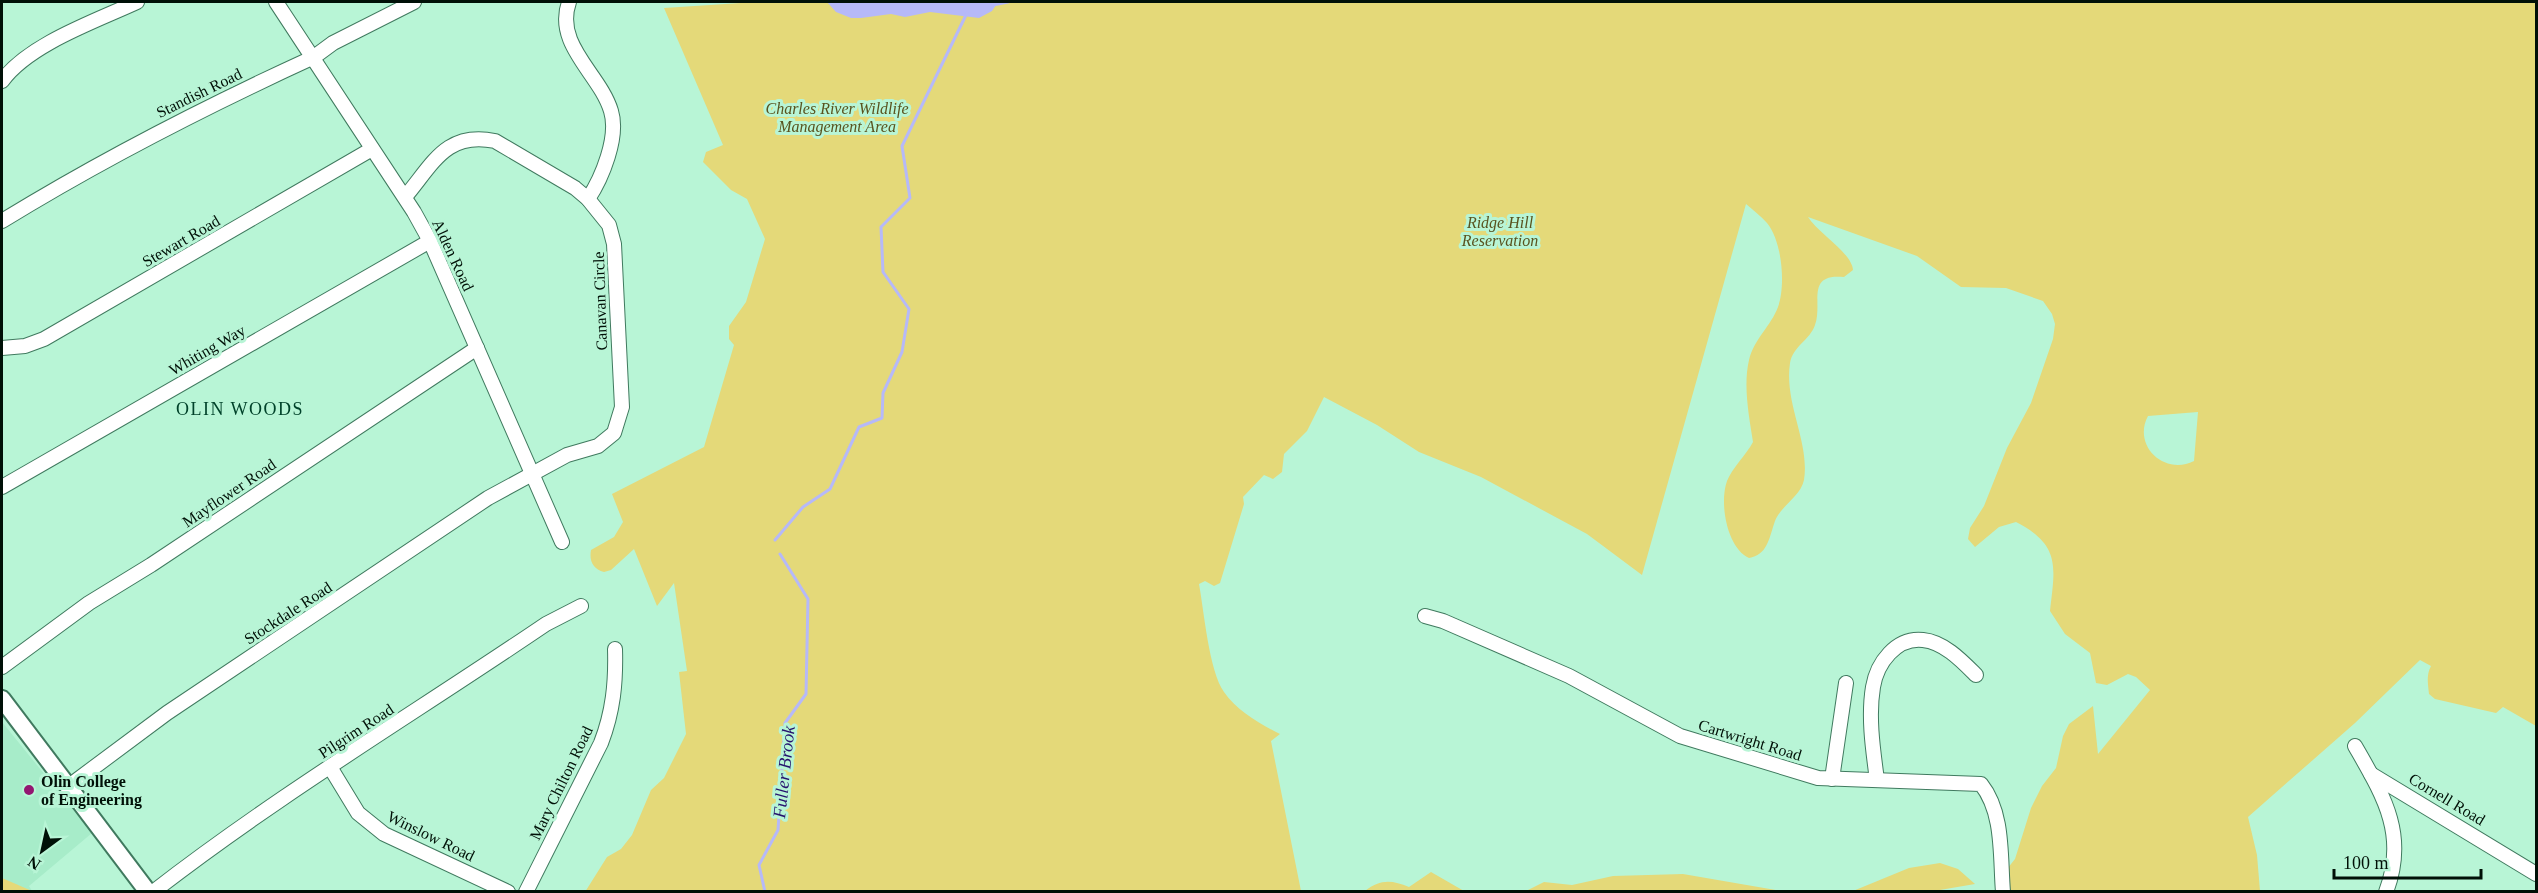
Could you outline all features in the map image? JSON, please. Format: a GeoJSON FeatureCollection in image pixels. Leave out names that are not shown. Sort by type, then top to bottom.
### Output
{"type":"FeatureCollection","features":[{"type":"Feature","properties":{"kind":"main road"},"geometry":{"type":"LineString","coordinates":[[2,699],[148,891]]}},
{"type":"Feature","properties":{"kind":"street"},"geometry":{"type":"LineString","coordinates":[[2,81],[18,64],[54,42],[137,2]]}},
{"type":"Feature","properties":{"kind":"street","name":"Alden Road"},"geometry":{"type":"LineString","coordinates":[[276,2],[315,57],[372,149],[405,197],[430,241],[562,542]]}},
{"type":"Feature","properties":{"kind":"street","name":"Standish Road"},"geometry":{"type":"LineString","coordinates":[[2,221],[76,176],[159,130],[315,57],[333,43],[414,2]]}},
{"type":"Feature","properties":{"kind":"street"},"geometry":{"type":"LineString","coordinates":[[569,2],[568,31],[578,56],[611,110],[613,121],[606,165],[601,180],[588,199]]}},
{"type":"Feature","properties":{"kind":"street","name":"Canavan Circle"},"geometry":{"type":"LineString","coordinates":[[405,197],[442,153],[457,141],[470,138],[495,141],[588,199],[609,225],[614,244],[622,407],[620,419],[614,433],[598,446],[567,455],[531,475]]}},
{"type":"Feature","properties":{"kind":"street","name":"Stewart Road"},"geometry":{"type":"LineString","coordinates":[[2,348],[25,346],[44,339],[372,149]]}},
{"type":"Feature","properties":{"kind":"street","name":"Whiting Way"},"geometry":{"type":"LineString","coordinates":[[2,487],[430,241]]}},
{"type":"Feature","properties":{"kind":"street","name":"Mayflower Road"},"geometry":{"type":"LineString","coordinates":[[2,667],[89,603],[151,565],[477,348]]}},
{"type":"Feature","properties":{"kind":"street","name":"Stockdale Road"},"geometry":{"type":"LineString","coordinates":[[69,786],[168,712],[488,498],[531,475]]}},
{"type":"Feature","properties":{"kind":"street","name":"Pilgrim Road"},"geometry":{"type":"LineString","coordinates":[[153,891],[206,851],[330,767],[546,624],[581,606]]}},
{"type":"Feature","properties":{"kind":"street","name":"Cartwright Road"},"geometry":{"type":"LineString","coordinates":[[1425,616],[1443,621],[1569,676],[1680,736],[1818,778],[1981,784],[1991,797],[1996,812],[2004,891]]}},
{"type":"Feature","properties":{"kind":"street"},"geometry":{"type":"LineString","coordinates":[[1877,780],[1872,739],[1873,687],[1889,652],[1904,644],[1922,640],[1956,655],[1976,675]]}},
{"type":"Feature","properties":{"kind":"street","name":"Mary Chilton Road"},"geometry":{"type":"LineString","coordinates":[[526,891],[601,743],[609,722],[616,675],[615,649]]}},
{"type":"Feature","properties":{"kind":"street"},"geometry":{"type":"LineString","coordinates":[[1832,779],[1846,683]]}},
{"type":"Feature","properties":{"kind":"street"},"geometry":{"type":"LineString","coordinates":[[2355,746],[2371,774],[2393,825],[2397,849],[2386,891]]}},
{"type":"Feature","properties":{"kind":"street","name":"Winslow Road"},"geometry":{"type":"LineString","coordinates":[[330,767],[358,813],[384,834],[508,891]]}},
{"type":"Feature","properties":{"kind":"street","name":"Cornell Road"},"geometry":{"type":"LineString","coordinates":[[2371,774],[2536,874]]}},
{"type":"Feature","properties":{"kind":"shaded area","name":"Olin College of Engineering"},"geometry":{"type":"Polygon","coordinates":[[[2,722],[92,833],[29,886],[32,891],[2,891],[2,722]]]}},
{"type":"Feature","properties":{"kind":"green space","name":"Ridge Hill Reservation"},"geometry":{"type":"Polygon","coordinates":[[[756,2],[2536,2],[2536,726],[2503,707],[2496,713],[2435,699],[2429,694],[2428,676],[2431,666],[2420,660],[2355,723],[2248,817],[2257,855],[2260,891],[2009,891],[2007,869],[2015,859],[2031,808],[2042,786],[2056,768],[2063,736],[2069,724],[2093,706],[2098,754],[2150,690],[2136,677],[2128,674],[2107,685],[2096,683],[2090,653],[2065,634],[2050,611],[2053,582],[2052,559],[2041,539],[2016,522],[1999,527],[1975,547],[1968,539],[1970,528],[1984,506],[2007,448],[2031,403],[2053,339],[2055,324],[2052,314],[2043,301],[2006,288],[1961,287],[1917,256],[1808,217],[1847,257],[1853,270],[1844,277],[1824,280],[1820,285],[1815,325],[1792,357],[1789,378],[1790,393],[1804,451],[1804,480],[1798,492],[1780,512],[1764,550],[1749,558],[1741,553],[1730,535],[1725,512],[1725,490],[1729,476],[1753,442],[1748,411],[1747,370],[1751,352],[1778,307],[1782,276],[1779,252],[1772,231],[1765,220],[1746,204],[1642,575],[1587,534],[1481,477],[1419,452],[1377,425],[1324,397],[1307,431],[1284,454],[1282,472],[1273,479],[1264,475],[1243,497],[1244,504],[1220,583],[1214,586],[1205,581],[1199,584],[1214,670],[1224,692],[1242,711],[1280,734],[1271,741],[1301,891],[585,892],[607,857],[621,849],[632,835],[651,790],[664,778],[686,734],[679,672],[687,671],[674,583],[657,606],[634,549],[611,570],[604,572],[593,564],[591,550],[614,537],[623,522],[612,494],[704,447],[734,345],[729,339],[729,326],[746,302],[765,239],[747,199],[731,190],[703,162],[706,152],[723,145],[664,8],[756,2]],[[2198,412],[2148,416],[2144,427],[2144,438],[2154,455],[2172,465],[2183,465],[2194,461],[2198,412]]]}},
{"type":"Feature","properties":{"kind":"green space"},"geometry":{"type":"Polygon","coordinates":[[[1940,863],[1958,869],[1975,884],[1934,891],[1853,891],[1909,868],[1940,863]]]}},
{"type":"Feature","properties":{"kind":"green space"},"geometry":{"type":"Polygon","coordinates":[[[1431,872],[1464,891],[1365,891],[1376,884],[1386,882],[1409,887],[1431,872]]]}},
{"type":"Feature","properties":{"kind":"green space"},"geometry":{"type":"Polygon","coordinates":[[[1683,874],[1782,891],[1526,891],[1544,882],[1572,885],[1613,876],[1683,874]]]}},
{"type":"Feature","properties":{"kind":"green space"},"geometry":{"type":"Polygon","coordinates":[[[2,878],[32,891],[2,891],[2,878]]]}},
{"type":"Feature","properties":{"kind":"water"},"geometry":{"type":"Polygon","coordinates":[[[827,2],[998,2],[992,11],[979,18],[930,12],[905,17],[891,14],[851,18],[836,12],[827,2]]]}},
{"type":"Feature","properties":{"kind":"waterway","name":"Fuller Brook"},"geometry":{"type":"LineString","coordinates":[[993,5],[1008,2]]}},
{"type":"Feature","properties":{"kind":"waterway","name":"Fuller Brook"},"geometry":{"type":"LineString","coordinates":[[775,540],[803,507],[830,489],[859,427],[882,418],[883,393],[902,352],[909,309],[883,272],[881,227],[910,198],[902,146],[967,13]]}},
{"type":"Feature","properties":{"kind":"waterway","name":"Fuller Brook"},"geometry":{"type":"LineString","coordinates":[[765,892],[759,865],[778,830],[785,723],[806,694],[808,599],[780,554]]}},
{"type":"Feature","properties":{"kind":"place","name":"Olin College of Engineering"},"geometry":{"type":"Point","coordinates":[29,790]}},
{"type":"Feature","properties":{"kind":"district","name":"OLIN WOODS"},"geometry":{"type":"Point","coordinates":[240,409]}},
{"type":"Feature","properties":{"kind":"park label","name":"Charles River Wildlife Management Area"},"geometry":{"type":"Point","coordinates":[837,117]}}]}
